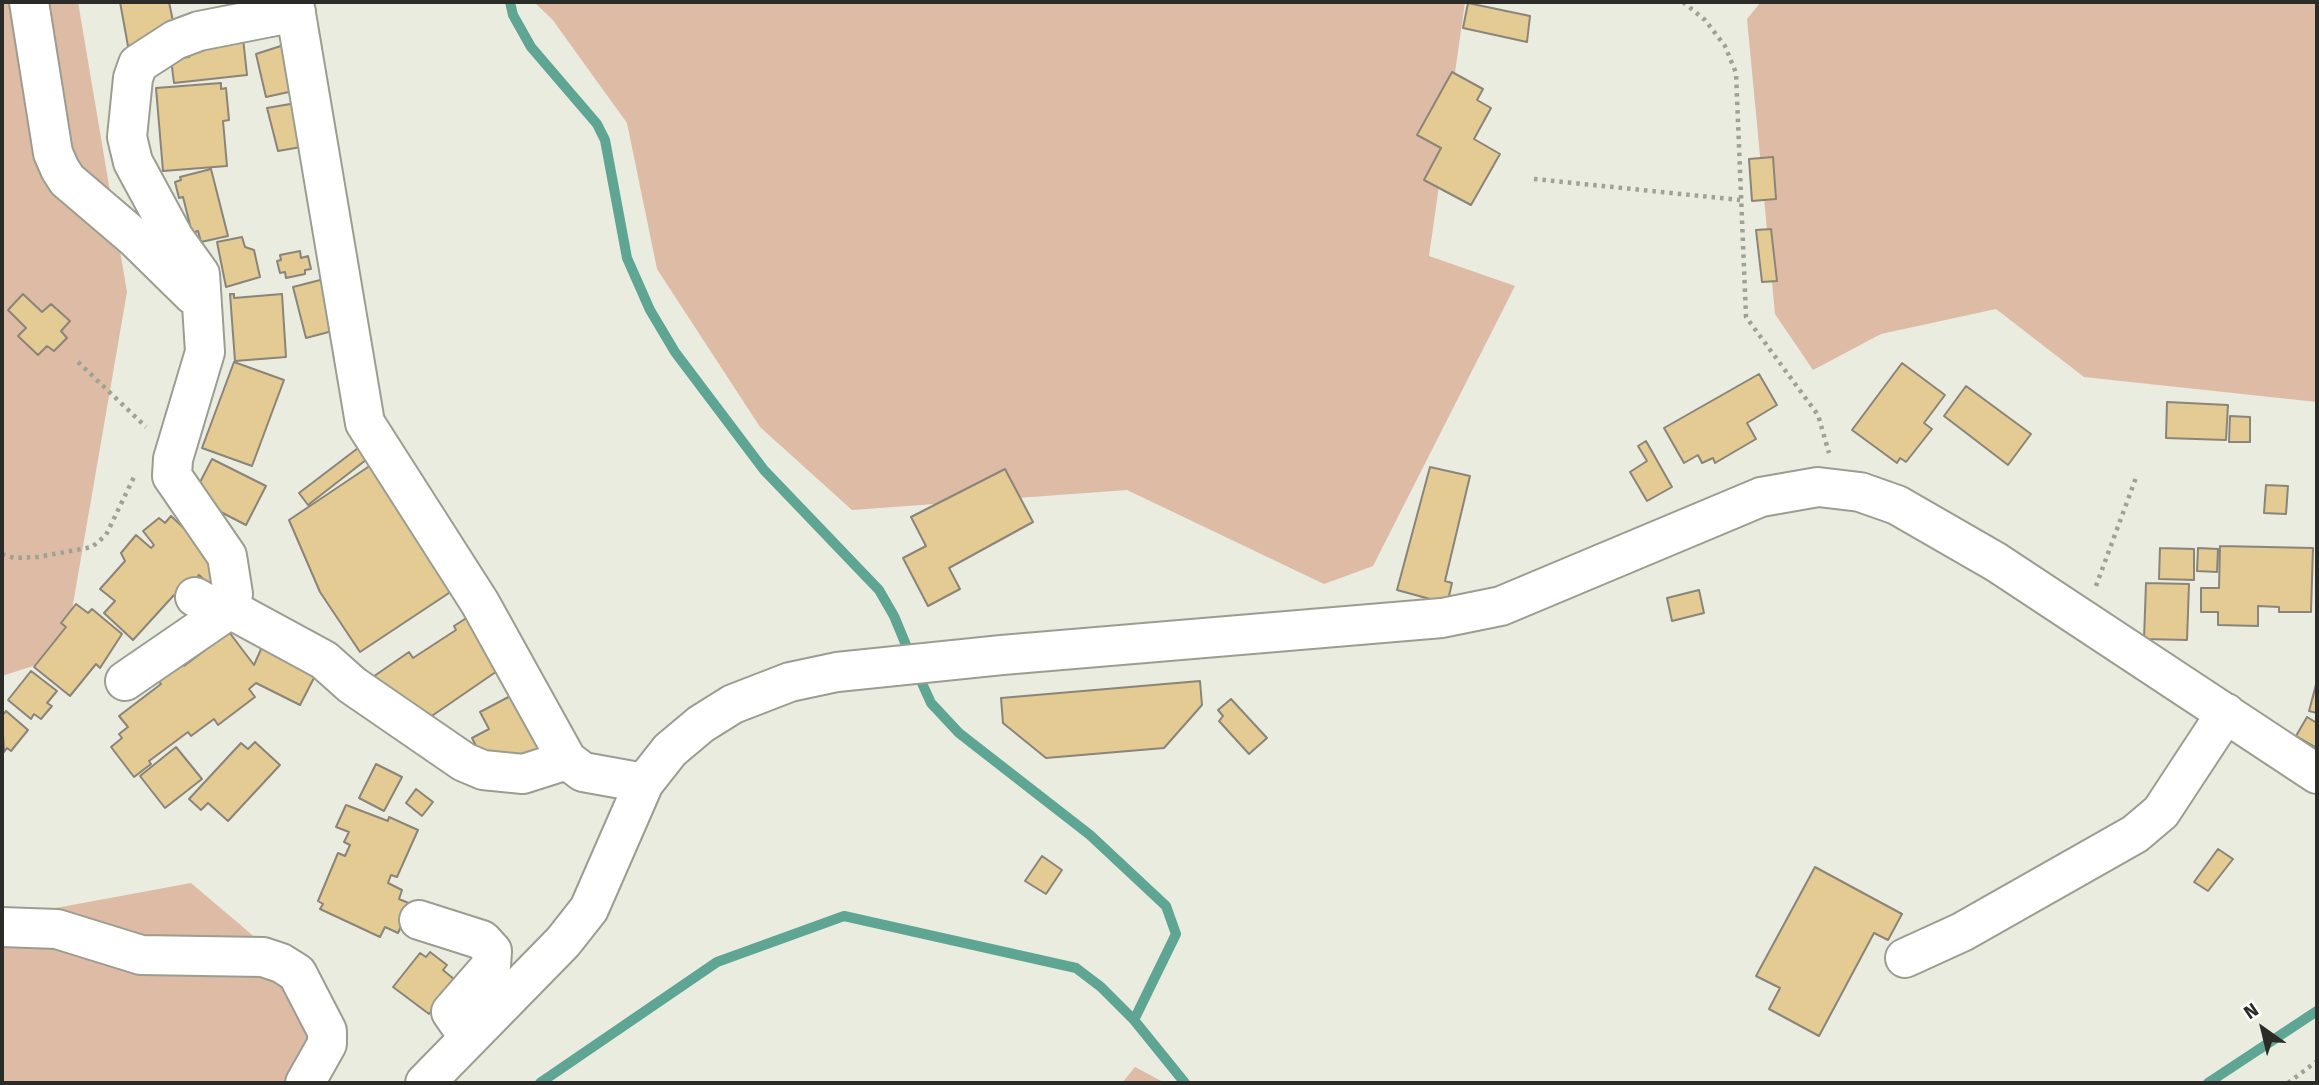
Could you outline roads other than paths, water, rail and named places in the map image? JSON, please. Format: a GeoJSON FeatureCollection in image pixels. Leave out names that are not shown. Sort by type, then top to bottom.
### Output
{"type":"FeatureCollection","features":[{"type":"Feature","properties":{"kind":"street"},"geometry":{"type":"LineString","coordinates":[[29,2],[53,153],[60,169],[67,180],[135,238],[202,304]]}},
{"type":"Feature","properties":{"kind":"street"},"geometry":{"type":"LineString","coordinates":[[125,681],[212,603],[233,594],[227,556],[172,476],[173,459],[205,352],[202,304],[196,265],[174,238],[133,162],[127,137],[133,78],[138,64],[175,40],[295,7],[366,423],[480,603],[567,760],[583,772],[644,783]]}},
{"type":"Feature","properties":{"kind":"street"},"geometry":{"type":"LineString","coordinates":[[425,1083],[563,942],[589,909],[644,783],[670,750],[701,724],[733,704],[790,682],[837,672],[1443,618],[1501,606],[1761,497],[1818,486],[1860,492],[1897,505],[1996,562],[2317,774]]}},
{"type":"Feature","properties":{"kind":"street"},"geometry":{"type":"LineString","coordinates":[[212,603],[324,660],[352,685],[464,762],[482,770],[523,774],[567,760]]}},
{"type":"Feature","properties":{"kind":"street"},"geometry":{"type":"LineString","coordinates":[[1905,958],[1962,932],[2135,834],[2161,811],[2226,713]]}},
{"type":"Feature","properties":{"kind":"street"},"geometry":{"type":"LineString","coordinates":[[419,920],[482,940],[492,951],[491,967],[451,1012],[469,1038]]}},
{"type":"Feature","properties":{"kind":"street"},"geometry":{"type":"LineString","coordinates":[[2,927],[57,929],[141,955],[263,957],[281,963],[297,973],[327,1031],[327,1044],[305,1083]]}},
{"type":"Feature","properties":{"kind":"waterway"},"geometry":{"type":"LineString","coordinates":[[510,2],[513,15],[531,47],[597,124],[605,140],[627,258],[650,310],[675,352],[764,470],[879,590],[894,616],[911,657]]}},
{"type":"Feature","properties":{"kind":"waterway"},"geometry":{"type":"LineString","coordinates":[[917,672],[931,703],[959,733],[1090,835],[1166,906],[1176,934],[1134,1020]]}},
{"type":"Feature","properties":{"kind":"waterway"},"geometry":{"type":"LineString","coordinates":[[540,1083],[717,962],[844,916],[1076,968],[1101,987],[1134,1020],[1185,1083]]}},
{"type":"Feature","properties":{"kind":"waterway"},"geometry":{"type":"LineString","coordinates":[[2208,1083],[2317,1011]]}}]}
